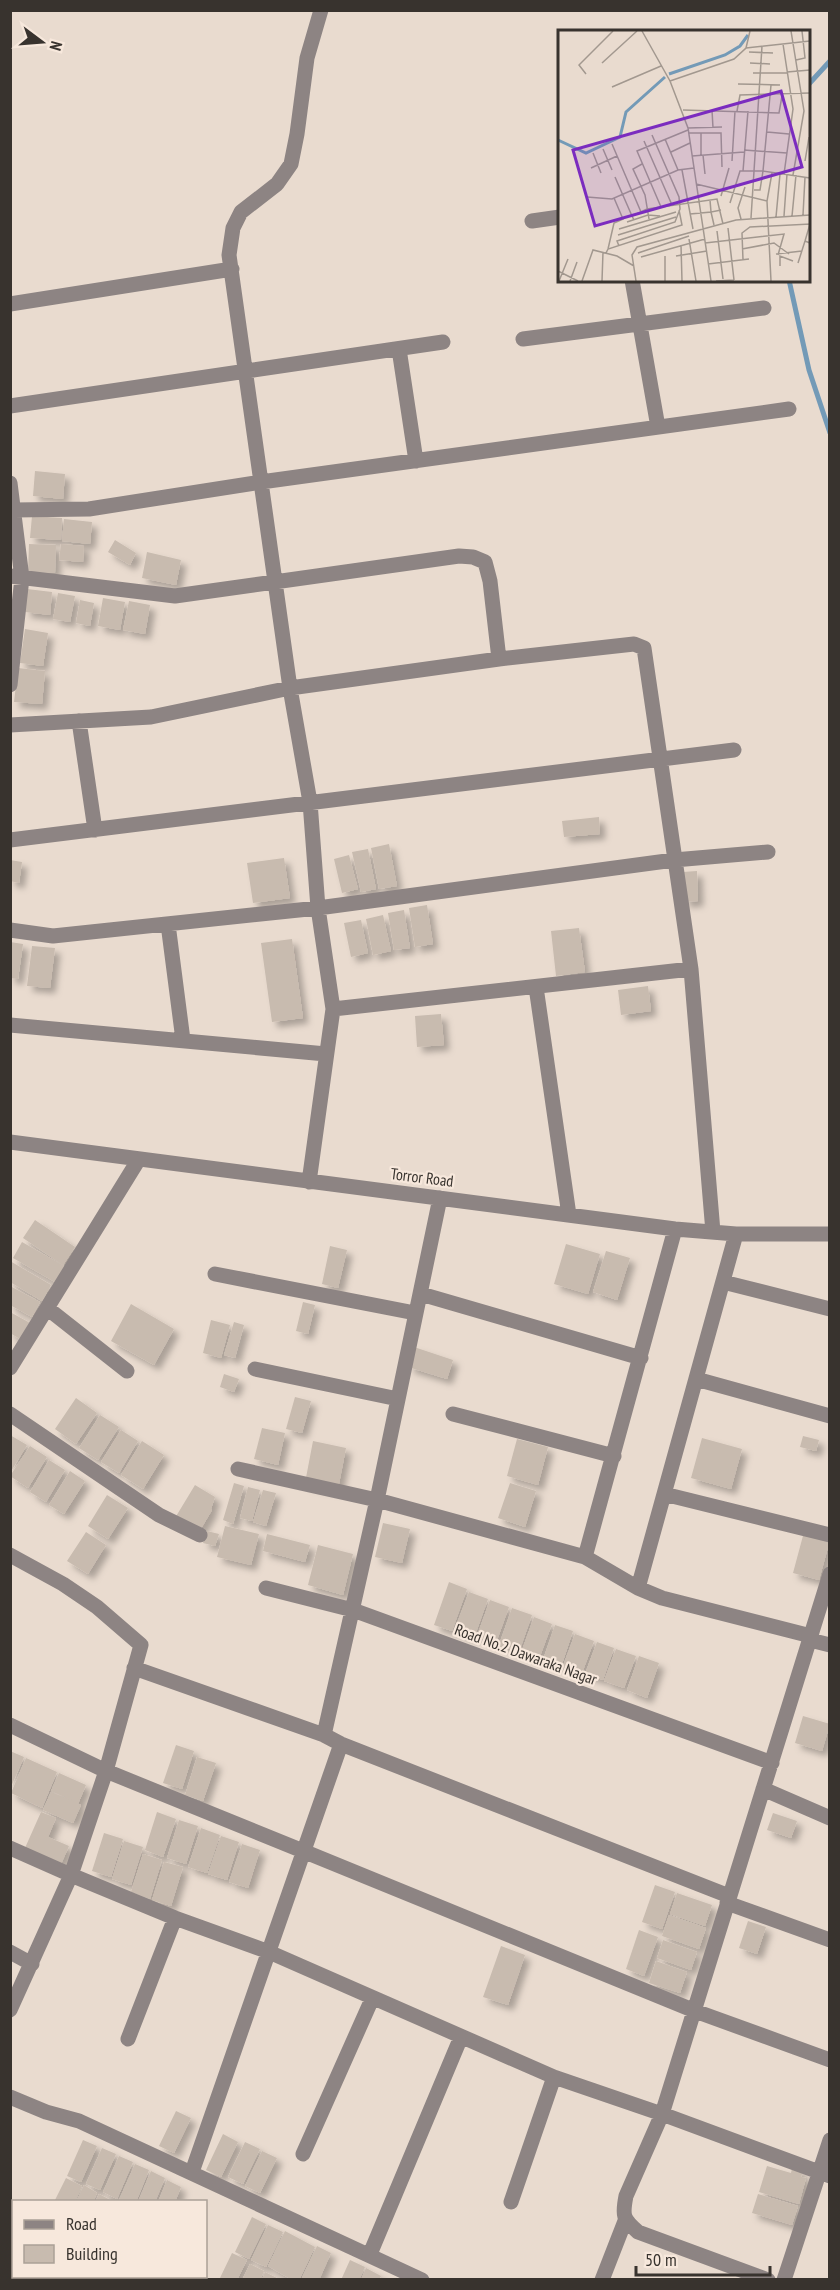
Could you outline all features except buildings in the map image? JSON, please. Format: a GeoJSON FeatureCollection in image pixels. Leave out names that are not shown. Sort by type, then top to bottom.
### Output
{"type":"FeatureCollection","features":[{"type":"Feature","properties":{"kind":"street"},"geometry":{"type":"LineString","coordinates":[[309,1182],[333,1009],[318,909],[310,802],[290,688],[229,255],[233,228],[242,212],[277,184],[291,164],[307,58],[321,10]]}},
{"type":"Feature","properties":{"kind":"street"},"geometry":{"type":"LineString","coordinates":[[532,220],[558,217]]}},
{"type":"Feature","properties":{"kind":"street"},"geometry":{"type":"LineString","coordinates":[[10,304],[232,269]]}},
{"type":"Feature","properties":{"kind":"street"},"geometry":{"type":"LineString","coordinates":[[632,282],[658,428]]}},
{"type":"Feature","properties":{"kind":"street"},"geometry":{"type":"LineString","coordinates":[[523,339],[764,308]]}},
{"type":"Feature","properties":{"kind":"street"},"geometry":{"type":"LineString","coordinates":[[10,406],[443,342]]}},
{"type":"Feature","properties":{"kind":"street"},"geometry":{"type":"LineString","coordinates":[[399,349],[416,461]]}},
{"type":"Feature","properties":{"kind":"street"},"geometry":{"type":"LineString","coordinates":[[14,510],[88,509],[261,482],[789,409]]}},
{"type":"Feature","properties":{"kind":"street"},"geometry":{"type":"LineString","coordinates":[[10,483],[14,510],[16,577],[10,685]]}},
{"type":"Feature","properties":{"kind":"street"},"geometry":{"type":"LineString","coordinates":[[16,577],[175,596],[459,556],[473,557],[485,562],[490,581],[499,659]]}},
{"type":"Feature","properties":{"kind":"street"},"geometry":{"type":"LineString","coordinates":[[10,725],[151,717],[290,688],[499,659],[640,645],[647,654],[659,759],[691,969],[713,1232]]}},
{"type":"Feature","properties":{"kind":"street"},"geometry":{"type":"LineString","coordinates":[[79,721],[95,830]]}},
{"type":"Feature","properties":{"kind":"street"},"geometry":{"type":"LineString","coordinates":[[10,840],[734,750]]}},
{"type":"Feature","properties":{"kind":"street"},"geometry":{"type":"LineString","coordinates":[[10,930],[53,936],[318,909],[674,860],[768,852]]}},
{"type":"Feature","properties":{"kind":"street"},"geometry":{"type":"LineString","coordinates":[[168,924],[183,1040]]}},
{"type":"Feature","properties":{"kind":"street"},"geometry":{"type":"LineString","coordinates":[[333,1009],[691,969]]}},
{"type":"Feature","properties":{"kind":"street"},"geometry":{"type":"LineString","coordinates":[[536,987],[569,1215]]}},
{"type":"Feature","properties":{"kind":"street"},"geometry":{"type":"LineString","coordinates":[[10,1024],[326,1054]]}},
{"type":"Feature","properties":{"kind":"street","name":"Torror Road"},"geometry":{"type":"LineString","coordinates":[[10,1142],[675,1229],[736,1234],[830,1234]]}},
{"type":"Feature","properties":{"kind":"street"},"geometry":{"type":"LineString","coordinates":[[10,1368],[139,1159]]}},
{"type":"Feature","properties":{"kind":"street"},"geometry":{"type":"LineString","coordinates":[[324,1735],[399,1399],[440,1197]]}},
{"type":"Feature","properties":{"kind":"street"},"geometry":{"type":"LineString","coordinates":[[585,1557],[675,1229]]}},
{"type":"Feature","properties":{"kind":"street"},"geometry":{"type":"LineString","coordinates":[[638,1588],[736,1234]]}},
{"type":"Feature","properties":{"kind":"street"},"geometry":{"type":"LineString","coordinates":[[215,1274],[416,1313]]}},
{"type":"Feature","properties":{"kind":"street"},"geometry":{"type":"LineString","coordinates":[[723,1282],[830,1309]]}},
{"type":"Feature","properties":{"kind":"street"},"geometry":{"type":"LineString","coordinates":[[421,1294],[641,1358]]}},
{"type":"Feature","properties":{"kind":"street"},"geometry":{"type":"LineString","coordinates":[[46,1308],[127,1371]]}},
{"type":"Feature","properties":{"kind":"street"},"geometry":{"type":"LineString","coordinates":[[255,1369],[399,1399]]}},
{"type":"Feature","properties":{"kind":"street"},"geometry":{"type":"LineString","coordinates":[[696,1379],[830,1416]]}},
{"type":"Feature","properties":{"kind":"street"},"geometry":{"type":"LineString","coordinates":[[10,1414],[159,1515],[200,1535]]}},
{"type":"Feature","properties":{"kind":"street"},"geometry":{"type":"LineString","coordinates":[[453,1414],[614,1456]]}},
{"type":"Feature","properties":{"kind":"street"},"geometry":{"type":"LineString","coordinates":[[238,1469],[377,1500],[585,1557],[638,1588],[662,1598],[830,1645]]}},
{"type":"Feature","properties":{"kind":"street"},"geometry":{"type":"LineString","coordinates":[[664,1494],[830,1535]]}},
{"type":"Feature","properties":{"kind":"street"},"geometry":{"type":"LineString","coordinates":[[10,1555],[80,1595],[141,1645],[106,1771],[71,1875],[10,2010]]}},
{"type":"Feature","properties":{"kind":"street"},"geometry":{"type":"LineString","coordinates":[[602,2280],[625,2221],[623,2209],[626,2196],[662,2114],[695,2012],[830,1575]]}},
{"type":"Feature","properties":{"kind":"street","name":"Road No.2 Dawaraka Nagar"},"geometry":{"type":"LineString","coordinates":[[266,1588],[353,1610],[771,1762]]}},
{"type":"Feature","properties":{"kind":"street"},"geometry":{"type":"LineString","coordinates":[[134,1668],[324,1735],[340,1744],[830,1940]]}},
{"type":"Feature","properties":{"kind":"street"},"geometry":{"type":"LineString","coordinates":[[10,1725],[106,1771],[695,2012],[830,2060]]}},
{"type":"Feature","properties":{"kind":"street"},"geometry":{"type":"LineString","coordinates":[[192,2172],[340,1744]]}},
{"type":"Feature","properties":{"kind":"street"},"geometry":{"type":"LineString","coordinates":[[763,1789],[830,1818]]}},
{"type":"Feature","properties":{"kind":"street"},"geometry":{"type":"LineString","coordinates":[[10,1848],[175,1918],[269,1952],[554,2077],[824,2174]]}},
{"type":"Feature","properties":{"kind":"street"},"geometry":{"type":"LineString","coordinates":[[128,2038],[175,1918]]}},
{"type":"Feature","properties":{"kind":"street"},"geometry":{"type":"LineString","coordinates":[[10,1952],[32,1964]]}},
{"type":"Feature","properties":{"kind":"street"},"geometry":{"type":"LineString","coordinates":[[303,2154],[372,1999]]}},
{"type":"Feature","properties":{"kind":"street"},"geometry":{"type":"LineString","coordinates":[[370,2254],[461,2037]]}},
{"type":"Feature","properties":{"kind":"street"},"geometry":{"type":"LineString","coordinates":[[511,2202],[554,2077]]}},
{"type":"Feature","properties":{"kind":"street"},"geometry":{"type":"LineString","coordinates":[[10,2097],[46,2112],[79,2121],[422,2280]]}},
{"type":"Feature","properties":{"kind":"street"},"geometry":{"type":"LineString","coordinates":[[784,2280],[824,2174],[830,2140]]}},
{"type":"Feature","properties":{"kind":"street"},"geometry":{"type":"LineString","coordinates":[[625,2221],[638,2232],[768,2280]]}},
{"type":"Feature","properties":{"kind":"waterway"},"geometry":{"type":"LineString","coordinates":[[810,83],[830,61]]}},
{"type":"Feature","properties":{"kind":"waterway"},"geometry":{"type":"LineString","coordinates":[[789,282],[809,370],[830,433]]}}]}
